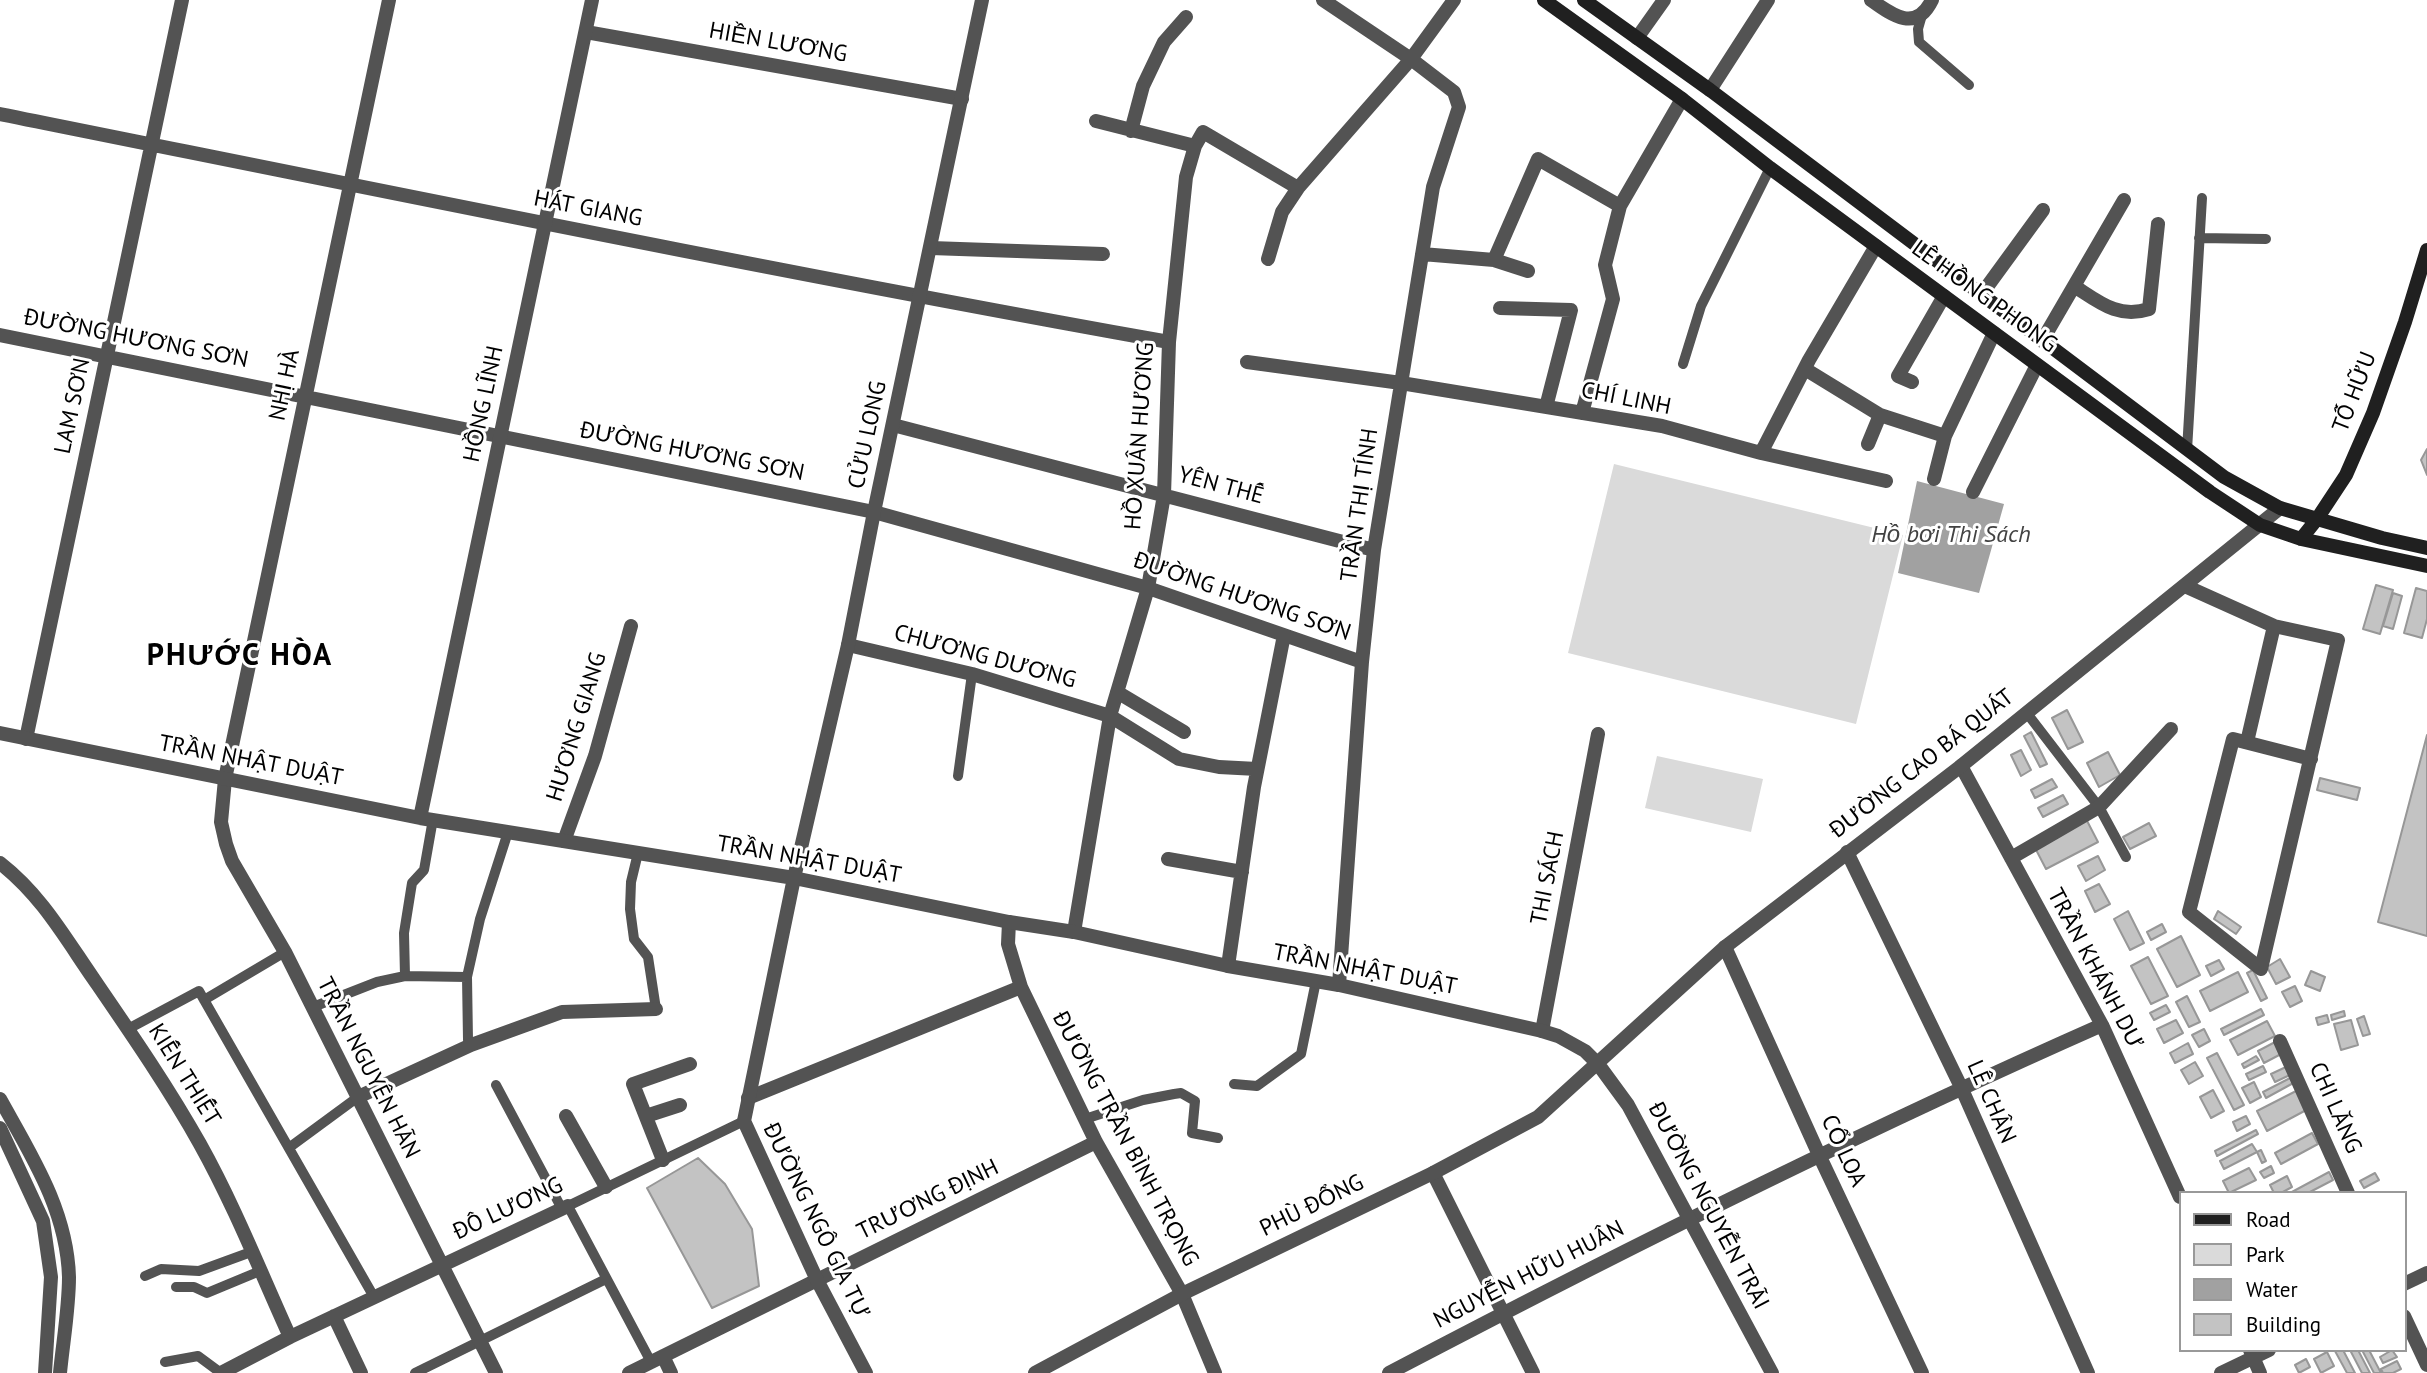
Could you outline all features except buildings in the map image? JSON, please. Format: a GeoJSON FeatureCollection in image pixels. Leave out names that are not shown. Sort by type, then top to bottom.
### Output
{"type":"FeatureCollection","features":[{"type":"Feature","properties":{"kind":"main road","name":"LÊ HỒNG PHONG"},"geometry":{"type":"LineString","coordinates":[[1544,0],[1682,99],[1770,168],[2210,492],[2260,525],[2301,539],[2427,566]]}},
{"type":"Feature","properties":{"kind":"main road","name":"LÊ HỒNG PHONG"},"geometry":{"type":"LineString","coordinates":[[1584,0],[1710,90],[2224,477],[2280,508],[2382,538],[2427,548]]}},
{"type":"Feature","properties":{"kind":"main road","name":"TỐ HỮU"},"geometry":{"type":"LineString","coordinates":[[2301,539],[2346,475],[2373,412],[2427,250]]}},
{"type":"Feature","properties":{"kind":"street","name":"LAM SƠN"},"geometry":{"type":"LineString","coordinates":[[26,739],[182,0]]}},
{"type":"Feature","properties":{"kind":"street","name":"NHỊ HÀ"},"geometry":{"type":"LineString","coordinates":[[225,779],[389,0]]}},
{"type":"Feature","properties":{"kind":"street","name":"HỒNG LĨNH"},"geometry":{"type":"LineString","coordinates":[[427,819],[500,436],[592,0]]}},
{"type":"Feature","properties":{"kind":"street","name":"CỬU LONG"},"geometry":{"type":"LineString","coordinates":[[794,878],[848,645],[982,0]]}},
{"type":"Feature","properties":{"kind":"street","name":"TRẦN THỊ TÍNH"},"geometry":{"type":"LineString","coordinates":[[1323,0],[1454,92],[1459,107],[1437,170],[1374,550],[1362,662],[1339,985]]}},
{"type":"Feature","properties":{"kind":"street"},"geometry":{"type":"LineString","coordinates":[[1268,259],[1282,212],[1298,188],[1411,60],[1454,0]]}},
{"type":"Feature","properties":{"kind":"street"},"geometry":{"type":"LineString","coordinates":[[1637,38],[1664,0]]}},
{"type":"Feature","properties":{"kind":"street"},"geometry":{"type":"LineString","coordinates":[[1710,90],[1768,0]]}},
{"type":"Feature","properties":{"kind":"street"},"geometry":{"type":"LineString","coordinates":[[1871,0],[1906,19],[1922,15],[1932,0]]}},
{"type":"Feature","properties":{"kind":"street"},"geometry":{"type":"LineString","coordinates":[[1132,131],[1148,75],[1164,42],[1186,17]]}},
{"type":"Feature","properties":{"kind":"street","name":"HIỀN LƯƠNG"},"geometry":{"type":"LineString","coordinates":[[586,32],[962,99]]}},
{"type":"Feature","properties":{"kind":"street"},"geometry":{"type":"LineString","coordinates":[[1582,413],[1613,299],[1605,265],[1620,206],[1682,99]]}},
{"type":"Feature","properties":{"kind":"street","name":"HÁT GIANG"},"geometry":{"type":"LineString","coordinates":[[0,114],[920,298],[1169,342]]}},
{"type":"Feature","properties":{"kind":"street"},"geometry":{"type":"LineString","coordinates":[[1096,121],[1195,146],[1203,132],[1298,188]]}},
{"type":"Feature","properties":{"kind":"street","name":"HỒ XUÂN HƯƠNG"},"geometry":{"type":"LineString","coordinates":[[1074,932],[1110,716],[1148,587],[1164,495],[1169,342],[1186,177],[1195,146]]}},
{"type":"Feature","properties":{"kind":"street"},"geometry":{"type":"LineString","coordinates":[[1494,260],[1538,159],[1620,206]]}},
{"type":"Feature","properties":{"kind":"street"},"geometry":{"type":"LineString","coordinates":[[2042,341],[2124,200]]}},
{"type":"Feature","properties":{"kind":"street"},"geometry":{"type":"LineString","coordinates":[[1981,295],[2043,210]]}},
{"type":"Feature","properties":{"kind":"street"},"geometry":{"type":"LineString","coordinates":[[2074,286],[2113,310],[2137,313],[2149,309],[2158,224]]}},
{"type":"Feature","properties":{"kind":"street"},"geometry":{"type":"LineString","coordinates":[[1761,453],[1805,369],[1876,246]]}},
{"type":"Feature","properties":{"kind":"street"},"geometry":{"type":"LineString","coordinates":[[931,248],[1103,254]]}},
{"type":"Feature","properties":{"kind":"street"},"geometry":{"type":"LineString","coordinates":[[1422,254],[1494,260],[1528,271]]}},
{"type":"Feature","properties":{"kind":"street"},"geometry":{"type":"LineString","coordinates":[[1912,382],[1898,376],[1944,296]]}},
{"type":"Feature","properties":{"kind":"street"},"geometry":{"type":"LineString","coordinates":[[1500,308],[1571,310],[1546,407]]}},
{"type":"Feature","properties":{"kind":"street"},"geometry":{"type":"LineString","coordinates":[[1934,479],[1945,436],[1994,333]]}},
{"type":"Feature","properties":{"kind":"street","name":"ĐƯỜNG HƯƠNG SƠN"},"geometry":{"type":"LineString","coordinates":[[0,335],[874,512],[1148,587],[1362,662]]}},
{"type":"Feature","properties":{"kind":"street","name":"CHÍ LINH"},"geometry":{"type":"LineString","coordinates":[[1247,362],[1401,383],[1662,426],[1761,453],[1886,481]]}},
{"type":"Feature","properties":{"kind":"street"},"geometry":{"type":"LineString","coordinates":[[1973,492],[2037,365]]}},
{"type":"Feature","properties":{"kind":"street"},"geometry":{"type":"LineString","coordinates":[[1805,369],[1880,415],[1945,436]]}},
{"type":"Feature","properties":{"kind":"street"},"geometry":{"type":"LineString","coordinates":[[1868,444],[1880,415]]}},
{"type":"Feature","properties":{"kind":"street","name":"YÊN THẾ"},"geometry":{"type":"LineString","coordinates":[[893,425],[1374,550]]}},
{"type":"Feature","properties":{"kind":"street","name":"ĐƯỜNG CAO BÁ QUÁT"},"geometry":{"type":"LineString","coordinates":[[1598,1064],[1725,947],[1961,766],[2280,508]]}},
{"type":"Feature","properties":{"kind":"street"},"geometry":{"type":"LineString","coordinates":[[2185,586],[2274,626],[2338,640],[2311,759],[2260,969],[2189,912],[2233,739],[2311,759]]}},
{"type":"Feature","properties":{"kind":"street","name":"HƯƠNG GIANG"},"geometry":{"type":"LineString","coordinates":[[564,841],[595,756],[631,626]]}},
{"type":"Feature","properties":{"kind":"street"},"geometry":{"type":"LineString","coordinates":[[2248,742],[2274,626]]}},
{"type":"Feature","properties":{"kind":"street"},"geometry":{"type":"LineString","coordinates":[[1228,966],[1257,769],[1284,635]]}},
{"type":"Feature","properties":{"kind":"street","name":"CHƯƠNG DƯƠNG"},"geometry":{"type":"LineString","coordinates":[[848,645],[972,674],[1110,716],[1179,759],[1219,767],[1257,769]]}},
{"type":"Feature","properties":{"kind":"street"},"geometry":{"type":"LineString","coordinates":[[1116,692],[1184,732]]}},
{"type":"Feature","properties":{"kind":"street"},"geometry":{"type":"LineString","coordinates":[[2011,858],[2099,807],[2171,729]]}},
{"type":"Feature","properties":{"kind":"street","name":"TRẦN NHẬT DUẬT"},"geometry":{"type":"LineString","coordinates":[[0,733],[427,819],[794,878],[1009,922],[1074,932],[1228,966],[1339,985],[1542,1031],[1572,1043],[1598,1064]]}},
{"type":"Feature","properties":{"kind":"street","name":"THI SÁCH"},"geometry":{"type":"LineString","coordinates":[[1542,1031],[1598,733]]}},
{"type":"Feature","properties":{"kind":"street","name":"TRẦN KHÁNH DƯ"},"geometry":{"type":"LineString","coordinates":[[1961,766],[2102,1025],[2178,1193]]}},
{"type":"Feature","properties":{"kind":"street","name":"TRẦN NGUYÊN HÃN"},"geometry":{"type":"LineString","coordinates":[[225,779],[221,822],[232,861],[285,952],[496,1373]]}},
{"type":"Feature","properties":{"kind":"street","name":"LÊ CHÂN"},"geometry":{"type":"LineString","coordinates":[[1847,852],[1961,1087],[2088,1373]]}},
{"type":"Feature","properties":{"kind":"street"},"geometry":{"type":"LineString","coordinates":[[1168,859],[1242,872]]}},
{"type":"Feature","properties":{"kind":"street","name":"KIẾN THIẾT"},"geometry":{"type":"LineString","coordinates":[[0,863],[21,880],[41,902],[128,1029],[201,1146],[290,1337]]}},
{"type":"Feature","properties":{"kind":"street","name":"ĐƯỜNG NGÔ GIA TỰ"},"geometry":{"type":"LineString","coordinates":[[794,878],[744,1121],[817,1280],[866,1373]]}},
{"type":"Feature","properties":{"kind":"street","name":"ĐƯỜNG TRẦN BÌNH TRỌNG"},"geometry":{"type":"LineString","coordinates":[[1009,922],[1008,944],[1021,987],[1096,1142],[1182,1294],[1215,1373]]}},
{"type":"Feature","properties":{"kind":"street","name":"CỔ LOA"},"geometry":{"type":"LineString","coordinates":[[1725,947],[1922,1373]]}},
{"type":"Feature","properties":{"kind":"street"},"geometry":{"type":"LineString","coordinates":[[748,1098],[1021,987]]}},
{"type":"Feature","properties":{"kind":"street"},"geometry":{"type":"LineString","coordinates":[[358,1097],[471,1045],[562,1012],[656,1009]]}},
{"type":"Feature","properties":{"kind":"street","name":"NGUYỄN HỮU HUÂN"},"geometry":{"type":"LineString","coordinates":[[1389,1373],[1690,1218],[1961,1087],[2102,1025]]}},
{"type":"Feature","properties":{"kind":"street","name":"CHI LĂNG"},"geometry":{"type":"LineString","coordinates":[[2280,1041],[2347,1191]]}},
{"type":"Feature","properties":{"kind":"street"},"geometry":{"type":"LineString","coordinates":[[663,1160],[633,1084],[690,1064]]}},
{"type":"Feature","properties":{"kind":"street","name":"PHÙ ĐỔNG"},"geometry":{"type":"LineString","coordinates":[[1035,1373],[1182,1294],[1433,1173],[1538,1117],[1598,1064]]}},
{"type":"Feature","properties":{"kind":"street","name":"ĐƯỜNG NGUYỄN TRÃI"},"geometry":{"type":"LineString","coordinates":[[1598,1064],[1628,1105],[1772,1373]]}},
{"type":"Feature","properties":{"kind":"street"},"geometry":{"type":"LineString","coordinates":[[0,1099],[46,1182],[60,1222],[69,1276],[60,1373]]}},
{"type":"Feature","properties":{"kind":"street"},"geometry":{"type":"LineString","coordinates":[[646,1116],[680,1105]]}},
{"type":"Feature","properties":{"kind":"street"},"geometry":{"type":"LineString","coordinates":[[566,1116],[606,1187]]}},
{"type":"Feature","properties":{"kind":"street"},"geometry":{"type":"LineString","coordinates":[[2,1134],[43,1221],[51,1277],[45,1373]]}},
{"type":"Feature","properties":{"kind":"street","name":"TRƯƠNG ĐỊNH"},"geometry":{"type":"LineString","coordinates":[[629,1373],[1096,1142]]}},
{"type":"Feature","properties":{"kind":"street"},"geometry":{"type":"LineString","coordinates":[[1433,1173],[1533,1373]]}},
{"type":"Feature","properties":{"kind":"street","name":"ĐÔ LƯƠNG"},"geometry":{"type":"LineString","coordinates":[[221,1373],[290,1337],[565,1207]]}},
{"type":"Feature","properties":{"kind":"street"},"geometry":{"type":"LineString","coordinates":[[2406,1283],[2427,1273]]}},
{"type":"Feature","properties":{"kind":"street"},"geometry":{"type":"LineString","coordinates":[[334,1316],[361,1373]]}},
{"type":"Feature","properties":{"kind":"street"},"geometry":{"type":"LineString","coordinates":[[2406,1320],[2427,1365]]}},
{"type":"Feature","properties":{"kind":"street"},"geometry":{"type":"LineString","coordinates":[[2221,1373],[2251,1354],[2260,1373]]}},
{"type":"Feature","properties":{"kind":"street"},"geometry":{"type":"LineString","coordinates":[[657,1359],[671,1373]]}},
{"type":"Feature","properties":{"kind":"lane"},"geometry":{"type":"LineString","coordinates":[[1922,15],[1917,29],[1919,42],[1969,85]]}},
{"type":"Feature","properties":{"kind":"lane"},"geometry":{"type":"LineString","coordinates":[[1682,364],[1701,306],[1770,168]]}},
{"type":"Feature","properties":{"kind":"lane"},"geometry":{"type":"LineString","coordinates":[[2187,450],[2202,198]]}},
{"type":"Feature","properties":{"kind":"lane"},"geometry":{"type":"LineString","coordinates":[[2199,238],[2266,239]]}},
{"type":"Feature","properties":{"kind":"lane"},"geometry":{"type":"LineString","coordinates":[[958,776],[972,674]]}},
{"type":"Feature","properties":{"kind":"lane"},"geometry":{"type":"LineString","coordinates":[[2026,712],[2099,807],[2126,857]]}},
{"type":"Feature","properties":{"kind":"lane"},"geometry":{"type":"LineString","coordinates":[[405,976],[404,933],[412,883],[424,870],[427,819]]}},
{"type":"Feature","properties":{"kind":"lane"},"geometry":{"type":"LineString","coordinates":[[471,1045],[468,1040],[467,977],[480,919],[508,832]]}},
{"type":"Feature","properties":{"kind":"lane"},"geometry":{"type":"LineString","coordinates":[[638,853],[631,882],[629,909],[634,939],[648,957],[656,1009]]}},
{"type":"Feature","properties":{"kind":"lane"},"geometry":{"type":"LineString","coordinates":[[204,1000],[285,952]]}},
{"type":"Feature","properties":{"kind":"lane"},"geometry":{"type":"LineString","coordinates":[[313,1007],[377,982],[405,976],[467,977]]}},
{"type":"Feature","properties":{"kind":"lane"},"geometry":{"type":"LineString","coordinates":[[1234,1084],[1257,1086],[1301,1055],[1315,981]]}},
{"type":"Feature","properties":{"kind":"lane"},"geometry":{"type":"LineString","coordinates":[[128,1029],[199,991],[374,1297]]}},
{"type":"Feature","properties":{"kind":"lane"},"geometry":{"type":"LineString","coordinates":[[496,1085],[606,1279],[657,1359]]}},
{"type":"Feature","properties":{"kind":"lane"},"geometry":{"type":"LineString","coordinates":[[1085,1119],[1143,1100],[1181,1093],[1195,1101],[1192,1133],[1218,1138]]}},
{"type":"Feature","properties":{"kind":"lane"},"geometry":{"type":"LineString","coordinates":[[290,1147],[358,1097]]}},
{"type":"Feature","properties":{"kind":"lane","name":"ĐÔ LƯƠNG"},"geometry":{"type":"LineString","coordinates":[[565,1207],[744,1121]]}},
{"type":"Feature","properties":{"kind":"lane"},"geometry":{"type":"LineString","coordinates":[[145,1276],[162,1269],[199,1271],[251,1252]]}},
{"type":"Feature","properties":{"kind":"lane"},"geometry":{"type":"LineString","coordinates":[[176,1287],[194,1287],[207,1293],[260,1271]]}},
{"type":"Feature","properties":{"kind":"lane"},"geometry":{"type":"LineString","coordinates":[[415,1373],[606,1279]]}},
{"type":"Feature","properties":{"kind":"lane"},"geometry":{"type":"LineString","coordinates":[[165,1362],[198,1356],[221,1373]]}},
{"type":"Feature","properties":{"kind":"green space"},"geometry":{"type":"Polygon","coordinates":[[[1614,464],[1903,535],[1856,724],[1568,653],[1614,464]]]}},
{"type":"Feature","properties":{"kind":"green space"},"geometry":{"type":"Polygon","coordinates":[[[1657,756],[1763,779],[1751,832],[1645,808],[1657,756]]]}},
{"type":"Feature","properties":{"kind":"water","name":"Hồ bơi Thi Sách"},"geometry":{"type":"Polygon","coordinates":[[[1917,481],[2004,504],[1979,593],[1898,573],[1917,481]]]}},
{"type":"Feature","properties":{"kind":"district","name":"PHƯỚC HÒA"},"geometry":{"type":"Point","coordinates":[240,656]}}]}
